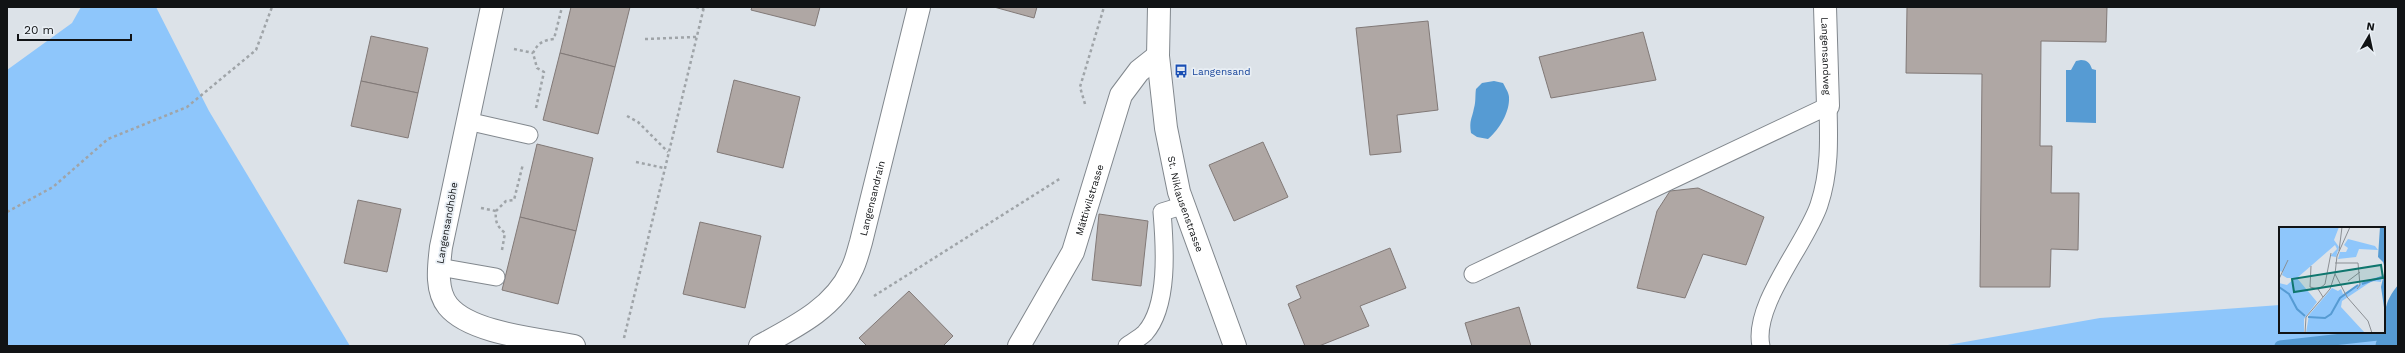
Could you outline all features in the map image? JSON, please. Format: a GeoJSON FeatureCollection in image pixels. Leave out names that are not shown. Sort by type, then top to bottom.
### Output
{"type":"FeatureCollection","features":[{"type":"Feature","properties":{"kind":"street","name":"Langensandhöhe"},"geometry":{"type":"LineString","coordinates":[[492,7],[466,121],[439,267],[441,289],[447,305],[475,324],[574,346]]}},
{"type":"Feature","properties":{"kind":"street","name":"Langensandrain"},"geometry":{"type":"LineString","coordinates":[[760,346],[797,326],[832,300],[851,272],[861,242],[919,7]]}},
{"type":"Feature","properties":{"kind":"street","name":"St. Niklausenstrasse"},"geometry":{"type":"LineString","coordinates":[[1159,7],[1158,56],[1166,128],[1179,192],[1235,346]]}},
{"type":"Feature","properties":{"kind":"street","name":"Langensandweg"},"geometry":{"type":"LineString","coordinates":[[1824,7],[1828,106]]}},
{"type":"Feature","properties":{"kind":"street","name":"Mättiwilstrasse"},"geometry":{"type":"LineString","coordinates":[[1019,346],[1073,252],[1121,94],[1139,71],[1158,56]]}},
{"type":"Feature","properties":{"kind":"lane"},"geometry":{"type":"LineString","coordinates":[[1473,274],[1828,106],[1829,163],[1819,206],[1762,314],[1761,346]]}},
{"type":"Feature","properties":{"kind":"lane"},"geometry":{"type":"LineString","coordinates":[[466,121],[529,135]]}},
{"type":"Feature","properties":{"kind":"lane"},"geometry":{"type":"LineString","coordinates":[[1127,346],[1144,334],[1157,311],[1165,261],[1162,212],[1185,205]]}},
{"type":"Feature","properties":{"kind":"lane"},"geometry":{"type":"LineString","coordinates":[[439,267],[496,277]]}},
{"type":"Feature","properties":{"kind":"path"},"geometry":{"type":"LineString","coordinates":[[7,212],[53,187],[108,139],[187,107],[256,50],[272,7]]}},
{"type":"Feature","properties":{"kind":"path"},"geometry":{"type":"LineString","coordinates":[[624,338],[704,8],[696,7]]}},
{"type":"Feature","properties":{"kind":"path"},"geometry":{"type":"LineString","coordinates":[[1083,112],[1085,104],[1080,87],[1104,7]]}},
{"type":"Feature","properties":{"kind":"path"},"geometry":{"type":"LineString","coordinates":[[645,39],[696,37]]}},
{"type":"Feature","properties":{"kind":"path"},"geometry":{"type":"LineString","coordinates":[[627,116],[638,122],[668,152]]}},
{"type":"Feature","properties":{"kind":"path"},"geometry":{"type":"LineString","coordinates":[[636,162],[664,168]]}},
{"type":"Feature","properties":{"kind":"path"},"geometry":{"type":"LineString","coordinates":[[867,300],[1048,189],[1063,177]]}},
{"type":"Feature","properties":{"kind":"shaded area"},"geometry":{"type":"Polygon","coordinates":[[[81,7],[156,7],[209,111],[350,346],[7,346],[7,70],[72,23],[81,7]]]}},
{"type":"Feature","properties":{"kind":"shaded area"},"geometry":{"type":"Polygon","coordinates":[[[2076,61],[2087,61],[2092,69],[2096,70],[2096,123],[2066,122],[2066,70],[2071,70],[2076,61]]]}},
{"type":"Feature","properties":{"kind":"shaded area"},"geometry":{"type":"Polygon","coordinates":[[[1494,81],[1503,83],[1507,90],[1509,97],[1508,109],[1500,126],[1488,139],[1477,137],[1471,133],[1470,125],[1475,103],[1476,89],[1482,83],[1494,81]]]}},
{"type":"Feature","properties":{"kind":"shaded area"},"geometry":{"type":"Polygon","coordinates":[[[2398,285],[2398,346],[2375,346],[2379,333],[2385,333],[2386,307],[2390,296],[2398,285]]]}},
{"type":"Feature","properties":{"kind":"shaded area"},"geometry":{"type":"Polygon","coordinates":[[[2279,305],[2279,333],[2379,333],[2375,346],[1942,346],[2100,318],[2279,305]]]}},
{"type":"Feature","properties":{"kind":"building"},"geometry":{"type":"Polygon","coordinates":[[[571,7],[630,7],[615,67],[560,53],[571,7]]]}},
{"type":"Feature","properties":{"kind":"building"},"geometry":{"type":"Polygon","coordinates":[[[752,7],[820,7],[815,26],[751,10],[752,7]]]}},
{"type":"Feature","properties":{"kind":"building"},"geometry":{"type":"Polygon","coordinates":[[[994,7],[1037,7],[1034,18],[994,7]]]}},
{"type":"Feature","properties":{"kind":"building"},"geometry":{"type":"Polygon","coordinates":[[[1907,7],[2107,7],[2106,42],[2041,41],[2040,146],[2052,146],[2051,193],[2079,193],[2078,250],[2051,249],[2050,287],[1980,287],[1982,74],[1906,73],[1907,7]]]}},
{"type":"Feature","properties":{"kind":"building"},"geometry":{"type":"Polygon","coordinates":[[[1428,21],[1438,110],[1397,115],[1401,152],[1370,155],[1356,28],[1428,21]]]}},
{"type":"Feature","properties":{"kind":"building"},"geometry":{"type":"Polygon","coordinates":[[[1643,32],[1656,80],[1551,98],[1539,57],[1643,32]]]}},
{"type":"Feature","properties":{"kind":"building"},"geometry":{"type":"Polygon","coordinates":[[[371,36],[428,48],[418,93],[361,81],[371,36]]]}},
{"type":"Feature","properties":{"kind":"building"},"geometry":{"type":"Polygon","coordinates":[[[560,53],[615,67],[598,134],[543,120],[560,53]]]}},
{"type":"Feature","properties":{"kind":"building"},"geometry":{"type":"Polygon","coordinates":[[[734,80],[800,97],[783,168],[717,152],[734,80]]]}},
{"type":"Feature","properties":{"kind":"building"},"geometry":{"type":"Polygon","coordinates":[[[361,81],[418,93],[408,138],[351,126],[361,81]]]}},
{"type":"Feature","properties":{"kind":"building"},"geometry":{"type":"Polygon","coordinates":[[[1263,142],[1288,197],[1234,221],[1209,165],[1263,142]]]}},
{"type":"Feature","properties":{"kind":"building"},"geometry":{"type":"Polygon","coordinates":[[[537,144],[593,158],[576,231],[520,217],[537,144]]]}},
{"type":"Feature","properties":{"kind":"building"},"geometry":{"type":"Polygon","coordinates":[[[1698,188],[1764,217],[1746,265],[1703,254],[1685,298],[1637,288],[1657,211],[1670,191],[1698,188]]]}},
{"type":"Feature","properties":{"kind":"building"},"geometry":{"type":"Polygon","coordinates":[[[358,200],[401,209],[387,272],[344,263],[358,200]]]}},
{"type":"Feature","properties":{"kind":"building"},"geometry":{"type":"Polygon","coordinates":[[[1099,214],[1148,221],[1141,286],[1092,280],[1099,214]]]}},
{"type":"Feature","properties":{"kind":"building"},"geometry":{"type":"Polygon","coordinates":[[[520,217],[576,231],[558,304],[502,290],[520,217]]]}},
{"type":"Feature","properties":{"kind":"building"},"geometry":{"type":"Polygon","coordinates":[[[700,222],[761,236],[745,308],[683,294],[700,222]]]}},
{"type":"Feature","properties":{"kind":"building"},"geometry":{"type":"Polygon","coordinates":[[[1390,248],[1406,288],[1360,306],[1369,326],[1319,346],[1305,346],[1288,304],[1301,298],[1296,286],[1390,248]]]}},
{"type":"Feature","properties":{"kind":"building"},"geometry":{"type":"Polygon","coordinates":[[[909,291],[953,336],[943,346],[867,346],[859,338],[909,291]]]}},
{"type":"Feature","properties":{"kind":"building"},"geometry":{"type":"Polygon","coordinates":[[[1519,307],[1531,346],[1472,346],[1465,323],[1519,307]]]}},
{"type":"Feature","properties":{"kind":"waterway"},"geometry":{"type":"LineString","coordinates":[[2280,346],[2378,335]]}},
{"type":"Feature","properties":{"kind":"place","name":"Langensand"},"geometry":{"type":"Point","coordinates":[1181,71]}}]}
